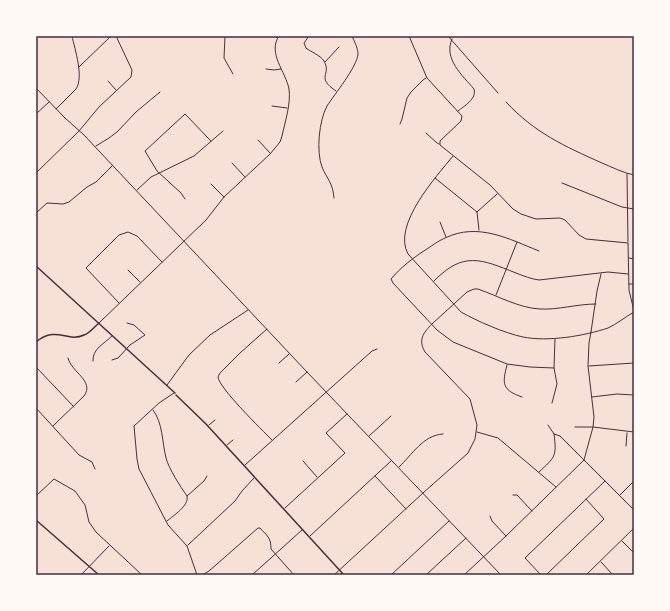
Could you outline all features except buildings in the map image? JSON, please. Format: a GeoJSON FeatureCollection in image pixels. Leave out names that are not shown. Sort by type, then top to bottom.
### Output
{"type":"FeatureCollection","features":[{"type":"Feature","properties":{"kind":"main road"},"geometry":{"type":"LineString","coordinates":[[36,266],[190,407],[344,575]]}},
{"type":"Feature","properties":{"kind":"main road"},"geometry":{"type":"LineString","coordinates":[[36,342],[43,337],[52,334],[61,334],[74,337],[81,336],[87,334],[99,323]]}},
{"type":"Feature","properties":{"kind":"main road"},"geometry":{"type":"LineString","coordinates":[[36,520],[99,575]]}},
{"type":"Feature","properties":{"kind":"street"},"geometry":{"type":"LineString","coordinates":[[56,109],[78,87],[79,68],[72,36]]}},
{"type":"Feature","properties":{"kind":"street"},"geometry":{"type":"LineString","coordinates":[[79,68],[111,36]]}},
{"type":"Feature","properties":{"kind":"street"},"geometry":{"type":"LineString","coordinates":[[36,173],[79,131],[99,107],[131,77],[132,70],[116,36]]}},
{"type":"Feature","properties":{"kind":"street"},"geometry":{"type":"LineString","coordinates":[[224,36],[224,58],[233,74]]}},
{"type":"Feature","properties":{"kind":"street"},"geometry":{"type":"LineString","coordinates":[[99,323],[206,220],[224,198],[270,154],[280,142],[289,91],[286,79],[275,53],[277,38],[279,36]]}},
{"type":"Feature","properties":{"kind":"street"},"geometry":{"type":"LineString","coordinates":[[309,36],[304,43],[306,48],[320,57],[324,62],[326,84],[336,92]]}},
{"type":"Feature","properties":{"kind":"street"},"geometry":{"type":"LineString","coordinates":[[334,198],[331,182],[320,161],[320,125],[324,112],[356,59],[357,49],[352,36]]}},
{"type":"Feature","properties":{"kind":"street"},"geometry":{"type":"LineString","coordinates":[[409,36],[427,78],[462,117],[461,121],[440,141],[440,144]]}},
{"type":"Feature","properties":{"kind":"street"},"geometry":{"type":"LineString","coordinates":[[448,36],[498,93]]}},
{"type":"Feature","properties":{"kind":"street"},"geometry":{"type":"LineString","coordinates":[[452,39],[449,50],[455,68],[476,93],[474,97],[458,111]]}},
{"type":"Feature","properties":{"kind":"street"},"geometry":{"type":"LineString","coordinates":[[324,62],[338,47]]}},
{"type":"Feature","properties":{"kind":"street"},"geometry":{"type":"LineString","coordinates":[[266,69],[281,69]]}},
{"type":"Feature","properties":{"kind":"street"},"geometry":{"type":"LineString","coordinates":[[400,124],[408,95],[427,78]]}},
{"type":"Feature","properties":{"kind":"street"},"geometry":{"type":"LineString","coordinates":[[108,81],[117,91]]}},
{"type":"Feature","properties":{"kind":"street"},"geometry":{"type":"LineString","coordinates":[[36,88],[113,165],[248,310],[501,575]]}},
{"type":"Feature","properties":{"kind":"street"},"geometry":{"type":"LineString","coordinates":[[95,147],[113,135],[136,112],[160,92]]}},
{"type":"Feature","properties":{"kind":"street"},"geometry":{"type":"LineString","coordinates":[[36,114],[49,101]]}},
{"type":"Feature","properties":{"kind":"street"},"geometry":{"type":"LineString","coordinates":[[506,102],[526,122],[540,132],[570,149],[634,175]]}},
{"type":"Feature","properties":{"kind":"street"},"geometry":{"type":"LineString","coordinates":[[272,106],[287,108]]}},
{"type":"Feature","properties":{"kind":"street"},"geometry":{"type":"LineString","coordinates":[[185,199],[181,193],[155,168],[145,152],[184,115],[187,116],[211,141]]}},
{"type":"Feature","properties":{"kind":"street"},"geometry":{"type":"LineString","coordinates":[[137,191],[151,177],[194,156],[223,131]]}},
{"type":"Feature","properties":{"kind":"street"},"geometry":{"type":"LineString","coordinates":[[426,133],[436,143],[440,144],[490,185],[514,209],[525,216],[536,219],[560,218],[565,220],[579,235],[586,239],[628,243]]}},
{"type":"Feature","properties":{"kind":"street"},"geometry":{"type":"LineString","coordinates":[[258,140],[270,154]]}},
{"type":"Feature","properties":{"kind":"street"},"geometry":{"type":"LineString","coordinates":[[453,156],[435,178],[412,212],[408,222],[404,244],[407,251],[461,312],[509,333],[532,338],[555,338],[608,328],[634,312],[629,294],[627,173]]}},
{"type":"Feature","properties":{"kind":"street"},"geometry":{"type":"LineString","coordinates":[[232,163],[246,177]]}},
{"type":"Feature","properties":{"kind":"street"},"geometry":{"type":"LineString","coordinates":[[36,213],[47,203],[63,204],[69,202],[87,187],[96,182],[113,165]]}},
{"type":"Feature","properties":{"kind":"street"},"geometry":{"type":"LineString","coordinates":[[435,178],[477,212],[478,231]]}},
{"type":"Feature","properties":{"kind":"street"},"geometry":{"type":"LineString","coordinates":[[562,183],[627,208],[634,209]]}},
{"type":"Feature","properties":{"kind":"street"},"geometry":{"type":"LineString","coordinates":[[211,184],[224,198]]}},
{"type":"Feature","properties":{"kind":"street"},"geometry":{"type":"LineString","coordinates":[[477,212],[498,193]]}},
{"type":"Feature","properties":{"kind":"street"},"geometry":{"type":"LineString","coordinates":[[440,222],[446,237]]}},
{"type":"Feature","properties":{"kind":"street"},"geometry":{"type":"LineString","coordinates":[[539,251],[495,234],[478,231],[465,232],[446,237],[413,259],[391,279],[393,283],[432,324],[453,342],[507,364],[554,368]]}},
{"type":"Feature","properties":{"kind":"street"},"geometry":{"type":"LineString","coordinates":[[120,304],[86,268],[119,235],[128,232],[137,236],[162,262]]}},
{"type":"Feature","properties":{"kind":"street"},"geometry":{"type":"LineString","coordinates":[[496,296],[517,242]]}},
{"type":"Feature","properties":{"kind":"street"},"geometry":{"type":"LineString","coordinates":[[629,258],[634,259]]}},
{"type":"Feature","properties":{"kind":"street"},"geometry":{"type":"LineString","coordinates":[[434,282],[452,267],[466,261],[485,261],[531,279],[540,280],[608,272],[629,274]]}},
{"type":"Feature","properties":{"kind":"street"},"geometry":{"type":"LineString","coordinates":[[128,270],[141,283]]}},
{"type":"Feature","properties":{"kind":"street"},"geometry":{"type":"LineString","coordinates":[[464,575],[584,460],[593,428],[594,414],[588,366],[589,343],[601,273]]}},
{"type":"Feature","properties":{"kind":"street"},"geometry":{"type":"LineString","coordinates":[[629,284],[634,284]]}},
{"type":"Feature","properties":{"kind":"street"},"geometry":{"type":"LineString","coordinates":[[334,575],[468,452],[473,445],[477,432],[477,425],[470,399],[422,347],[422,336],[432,324],[467,292],[474,289],[478,289],[519,305],[535,309],[596,304]]}},
{"type":"Feature","properties":{"kind":"street"},"geometry":{"type":"LineString","coordinates":[[166,386],[189,355],[210,335],[248,310]]}},
{"type":"Feature","properties":{"kind":"street"},"geometry":{"type":"LineString","coordinates":[[112,360],[118,358],[127,349],[145,336],[134,325],[127,323]]}},
{"type":"Feature","properties":{"kind":"street"},"geometry":{"type":"LineString","coordinates":[[267,329],[240,353],[220,373],[218,377],[219,383],[272,441]]}},
{"type":"Feature","properties":{"kind":"street"},"geometry":{"type":"LineString","coordinates":[[93,361],[92,356],[95,350],[113,336]]}},
{"type":"Feature","properties":{"kind":"street"},"geometry":{"type":"LineString","coordinates":[[552,403],[557,384],[554,368],[555,338]]}},
{"type":"Feature","properties":{"kind":"street"},"geometry":{"type":"LineString","coordinates":[[244,466],[372,351],[377,349]]}},
{"type":"Feature","properties":{"kind":"street"},"geometry":{"type":"LineString","coordinates":[[279,363],[290,354]]}},
{"type":"Feature","properties":{"kind":"street"},"geometry":{"type":"LineString","coordinates":[[53,426],[74,407],[88,390],[88,386],[70,365],[68,358]]}},
{"type":"Feature","properties":{"kind":"street"},"geometry":{"type":"LineString","coordinates":[[588,366],[634,363]]}},
{"type":"Feature","properties":{"kind":"street"},"geometry":{"type":"LineString","coordinates":[[507,364],[504,384],[510,391],[522,397]]}},
{"type":"Feature","properties":{"kind":"street"},"geometry":{"type":"LineString","coordinates":[[36,367],[74,407]]}},
{"type":"Feature","properties":{"kind":"street"},"geometry":{"type":"LineString","coordinates":[[296,382],[307,372]]}},
{"type":"Feature","properties":{"kind":"street"},"geometry":{"type":"LineString","coordinates":[[176,394],[159,403],[134,428],[137,459],[139,469],[168,526],[187,546],[197,575]]}},
{"type":"Feature","properties":{"kind":"street"},"geometry":{"type":"LineString","coordinates":[[592,397],[617,394],[634,395]]}},
{"type":"Feature","properties":{"kind":"street"},"geometry":{"type":"LineString","coordinates":[[36,408],[79,455],[92,462],[95,469]]}},
{"type":"Feature","properties":{"kind":"street"},"geometry":{"type":"LineString","coordinates":[[152,410],[159,421],[167,460],[188,500],[186,504],[166,522]]}},
{"type":"Feature","properties":{"kind":"street"},"geometry":{"type":"LineString","coordinates":[[284,509],[345,453],[326,433],[347,413]]}},
{"type":"Feature","properties":{"kind":"street"},"geometry":{"type":"LineString","coordinates":[[369,436],[391,416]]}},
{"type":"Feature","properties":{"kind":"street"},"geometry":{"type":"LineString","coordinates":[[208,426],[215,420]]}},
{"type":"Feature","properties":{"kind":"street"},"geometry":{"type":"LineString","coordinates":[[538,473],[555,454],[554,434],[548,425]]}},
{"type":"Feature","properties":{"kind":"street"},"geometry":{"type":"LineString","coordinates":[[575,427],[634,432]]}},
{"type":"Feature","properties":{"kind":"street"},"geometry":{"type":"LineString","coordinates":[[477,432],[498,438],[556,487]]}},
{"type":"Feature","properties":{"kind":"street"},"geometry":{"type":"LineString","coordinates":[[626,446],[628,432]]}},
{"type":"Feature","properties":{"kind":"street"},"geometry":{"type":"LineString","coordinates":[[399,468],[408,457],[430,437],[443,434]]}},
{"type":"Feature","properties":{"kind":"street"},"geometry":{"type":"LineString","coordinates":[[554,434],[560,436],[634,510]]}},
{"type":"Feature","properties":{"kind":"street"},"geometry":{"type":"LineString","coordinates":[[226,445],[233,440]]}},
{"type":"Feature","properties":{"kind":"street"},"geometry":{"type":"LineString","coordinates":[[309,536],[392,460]]}},
{"type":"Feature","properties":{"kind":"street"},"geometry":{"type":"LineString","coordinates":[[303,461],[318,478]]}},
{"type":"Feature","properties":{"kind":"street"},"geometry":{"type":"LineString","coordinates":[[187,496],[204,481],[207,476]]}},
{"type":"Feature","properties":{"kind":"street"},"geometry":{"type":"LineString","coordinates":[[375,476],[407,509]]}},
{"type":"Feature","properties":{"kind":"street"},"geometry":{"type":"LineString","coordinates":[[187,546],[235,501],[255,477]]}},
{"type":"Feature","properties":{"kind":"street"},"geometry":{"type":"LineString","coordinates":[[36,496],[54,479],[71,488],[82,499],[93,529],[142,575]]}},
{"type":"Feature","properties":{"kind":"street"},"geometry":{"type":"LineString","coordinates":[[541,575],[525,558],[605,481]]}},
{"type":"Feature","properties":{"kind":"street"},"geometry":{"type":"LineString","coordinates":[[619,495],[634,481]]}},
{"type":"Feature","properties":{"kind":"street"},"geometry":{"type":"LineString","coordinates":[[513,495],[517,495],[532,511]]}},
{"type":"Feature","properties":{"kind":"street"},"geometry":{"type":"LineString","coordinates":[[546,575],[604,519],[586,499]]}},
{"type":"Feature","properties":{"kind":"street"},"geometry":{"type":"LineString","coordinates":[[490,516],[492,521],[506,536]]}},
{"type":"Feature","properties":{"kind":"street"},"geometry":{"type":"LineString","coordinates":[[391,575],[449,521]]}},
{"type":"Feature","properties":{"kind":"street"},"geometry":{"type":"LineString","coordinates":[[202,575],[209,571],[258,528],[260,528],[271,540],[271,549],[294,575]]}},
{"type":"Feature","properties":{"kind":"street"},"geometry":{"type":"LineString","coordinates":[[586,575],[634,528]]}},
{"type":"Feature","properties":{"kind":"street"},"geometry":{"type":"LineString","coordinates":[[252,575],[302,529]]}},
{"type":"Feature","properties":{"kind":"street"},"geometry":{"type":"LineString","coordinates":[[426,575],[466,538]]}},
{"type":"Feature","properties":{"kind":"street"},"geometry":{"type":"LineString","coordinates":[[621,540],[634,553]]}},
{"type":"Feature","properties":{"kind":"street"},"geometry":{"type":"LineString","coordinates":[[81,575],[109,545]]}},
{"type":"Feature","properties":{"kind":"street"},"geometry":{"type":"LineString","coordinates":[[600,562],[613,575]]}}]}
